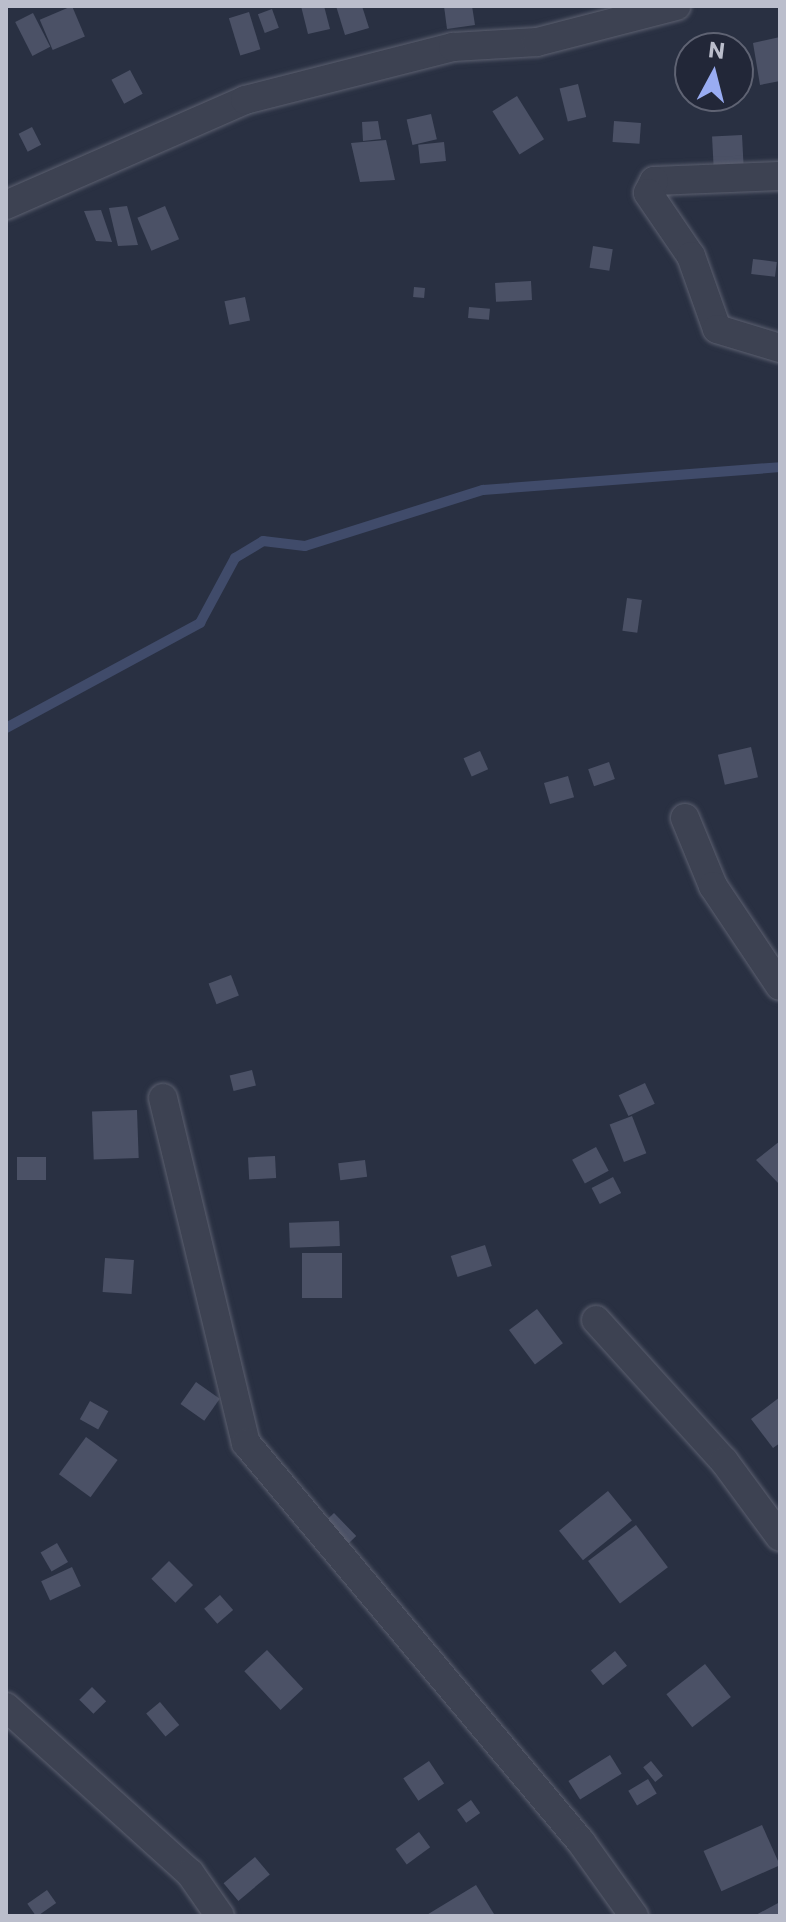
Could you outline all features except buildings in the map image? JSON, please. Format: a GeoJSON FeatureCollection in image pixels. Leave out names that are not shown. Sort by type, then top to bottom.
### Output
{"type":"FeatureCollection","features":[{"type":"Feature","properties":{"kind":"street"},"geometry":{"type":"LineString","coordinates":[[6,205],[245,100],[453,47],[537,42],[676,6]]}},
{"type":"Feature","properties":{"kind":"street"},"geometry":{"type":"LineString","coordinates":[[780,176],[654,181],[648,193],[691,256],[717,329],[780,348]]}},
{"type":"Feature","properties":{"kind":"street"},"geometry":{"type":"LineString","coordinates":[[685,818],[713,886],[780,986]]}},
{"type":"Feature","properties":{"kind":"street"},"geometry":{"type":"LineString","coordinates":[[163,1098],[246,1443],[571,1830],[634,1916]]}},
{"type":"Feature","properties":{"kind":"street"},"geometry":{"type":"LineString","coordinates":[[596,1320],[724,1461],[780,1537]]}},
{"type":"Feature","properties":{"kind":"street"},"geometry":{"type":"LineString","coordinates":[[6,1707],[190,1873],[220,1916]]}},
{"type":"Feature","properties":{"kind":"waterway"},"geometry":{"type":"LineString","coordinates":[[6,728],[200,623],[235,558],[263,541],[305,546],[483,490],[780,467]]}}]}
